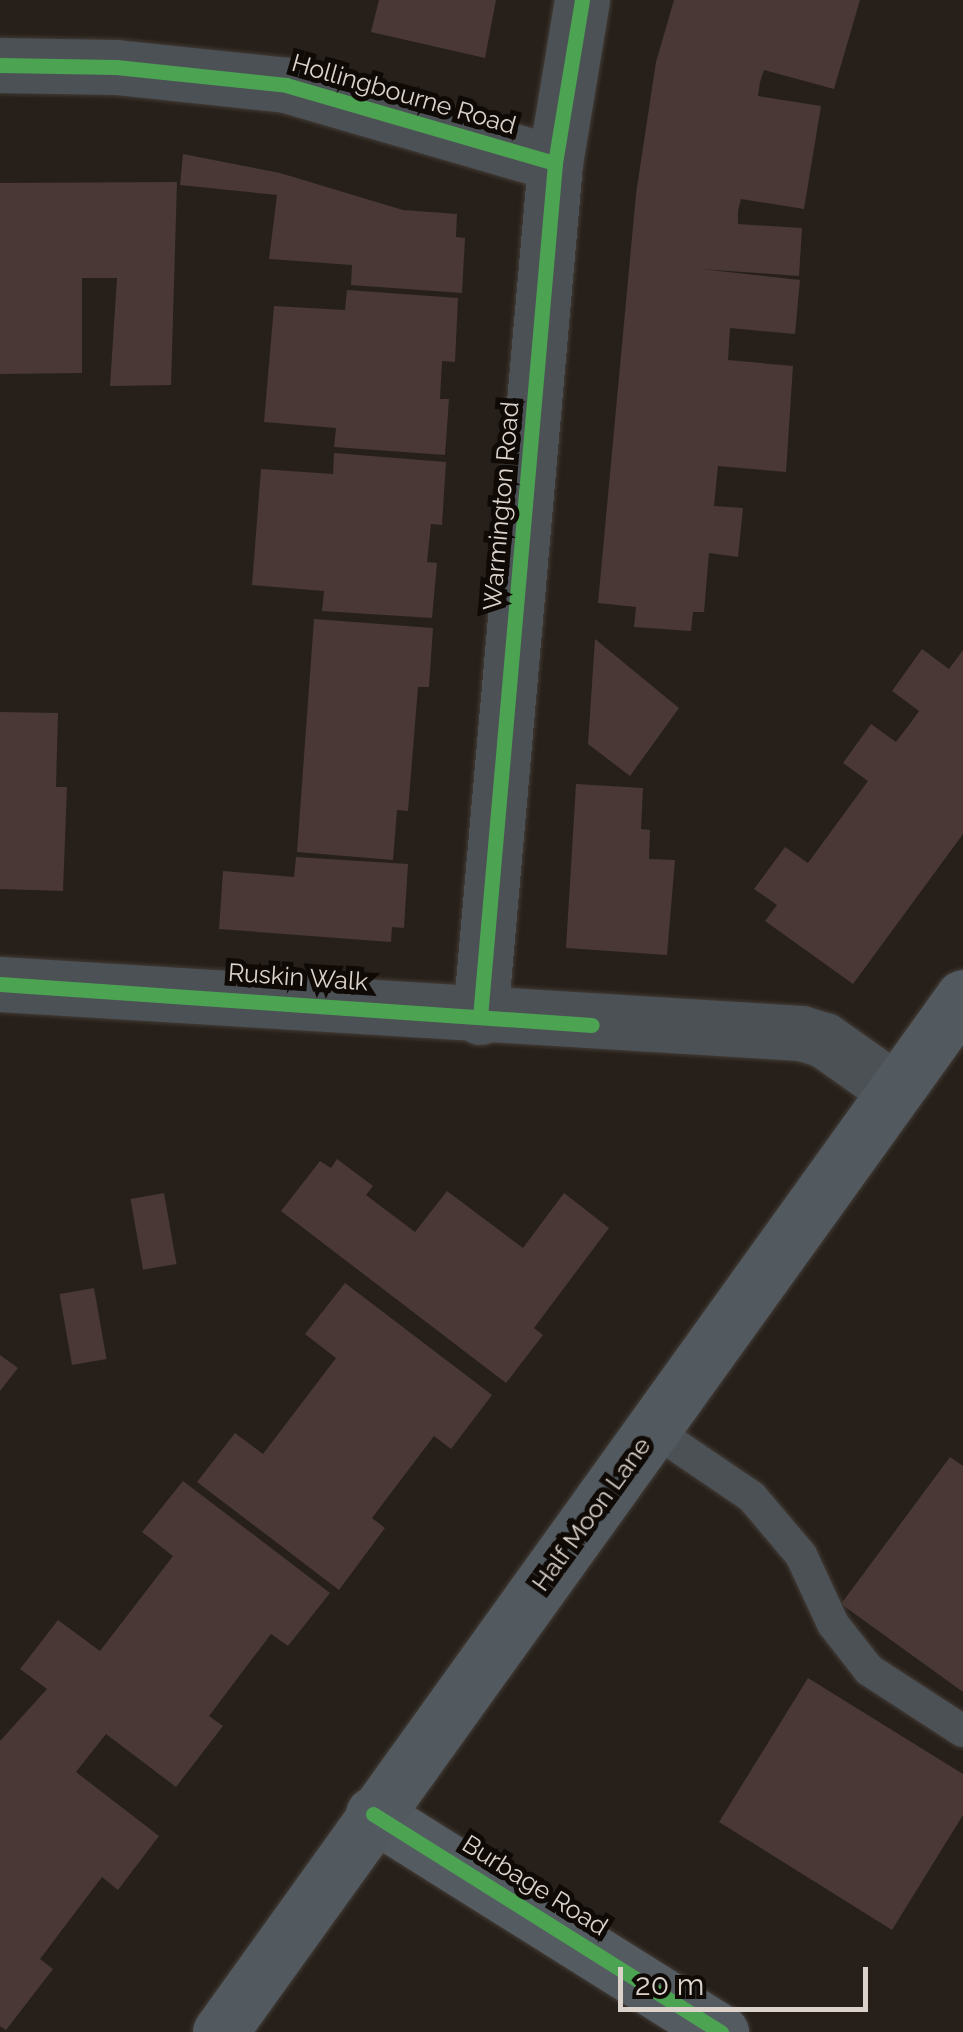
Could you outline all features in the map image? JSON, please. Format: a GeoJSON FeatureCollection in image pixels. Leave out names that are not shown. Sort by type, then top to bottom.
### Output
{"type":"FeatureCollection","features":[{"type":"Feature","properties":{"kind":"main road","name":"Half Moon Lane"},"geometry":{"type":"LineString","coordinates":[[220,2032],[963,997]]}},
{"type":"Feature","properties":{"kind":"street","name":"Warmington Road"},"geometry":{"type":"LineString","coordinates":[[480,1017],[554,163],[582,0]]}},
{"type":"Feature","properties":{"kind":"street","name":"Hollingbourne Road"},"geometry":{"type":"LineString","coordinates":[[0,66],[132,68],[286,85],[554,163]]}},
{"type":"Feature","properties":{"kind":"street","name":"Ruskin Walk"},"geometry":{"type":"LineString","coordinates":[[0,984],[480,1017],[801,1034],[824,1040],[894,1090]]}},
{"type":"Feature","properties":{"kind":"street","name":"Burbage Road"},"geometry":{"type":"LineString","coordinates":[[373,1814],[722,2032]]}},
{"type":"Feature","properties":{"kind":"lane"},"geometry":{"type":"LineString","coordinates":[[652,1429],[752,1497],[801,1555],[834,1624],[869,1670],[963,1732]]}},
{"type":"Feature","properties":{"kind":"building"},"geometry":{"type":"Polygon","coordinates":[[[379,0],[496,0],[485,58],[371,32],[379,0]]]}},
{"type":"Feature","properties":{"kind":"building"},"geometry":{"type":"Polygon","coordinates":[[[674,0],[860,0],[834,89],[764,70],[760,82],[758,96],[821,106],[804,209],[741,199],[738,211],[738,224],[802,228],[799,276],[701,269],[800,280],[795,334],[730,328],[728,360],[793,366],[786,472],[718,466],[714,506],[743,508],[738,557],[709,553],[704,612],[693,612],[691,631],[634,627],[636,607],[598,603],[636,194],[656,62],[674,0]]]}},
{"type":"Feature","properties":{"kind":"building"},"geometry":{"type":"Polygon","coordinates":[[[183,154],[280,173],[403,210],[457,214],[456,237],[465,238],[462,293],[351,285],[352,265],[269,259],[277,195],[180,185],[183,154]]]}},
{"type":"Feature","properties":{"kind":"building"},"geometry":{"type":"Polygon","coordinates":[[[177,182],[171,385],[110,386],[117,278],[82,278],[82,373],[0,374],[0,183],[177,182]]]}},
{"type":"Feature","properties":{"kind":"building"},"geometry":{"type":"Polygon","coordinates":[[[347,290],[458,298],[455,362],[442,361],[440,399],[449,399],[445,455],[334,447],[336,428],[264,422],[274,306],[345,310],[347,290]]]}},
{"type":"Feature","properties":{"kind":"building"},"geometry":{"type":"Polygon","coordinates":[[[334,453],[446,462],[442,525],[431,524],[427,562],[437,563],[432,618],[322,611],[324,591],[252,585],[261,469],[333,474],[334,453]]]}},
{"type":"Feature","properties":{"kind":"building"},"geometry":{"type":"Polygon","coordinates":[[[314,619],[433,628],[429,687],[418,687],[408,811],[397,810],[393,860],[297,852],[314,619]]]}},
{"type":"Feature","properties":{"kind":"building"},"geometry":{"type":"Polygon","coordinates":[[[595,639],[679,708],[630,776],[588,744],[595,639]]]}},
{"type":"Feature","properties":{"kind":"building"},"geometry":{"type":"Polygon","coordinates":[[[922,649],[949,669],[963,650],[963,834],[853,984],[765,921],[777,905],[754,889],[785,847],[808,863],[868,781],[843,763],[871,724],[896,742],[919,711],[892,691],[922,649]]]}},
{"type":"Feature","properties":{"kind":"building"},"geometry":{"type":"Polygon","coordinates":[[[0,712],[58,713],[56,787],[67,787],[63,891],[0,889],[0,712]]]}},
{"type":"Feature","properties":{"kind":"building"},"geometry":{"type":"Polygon","coordinates":[[[576,784],[643,788],[641,829],[650,830],[649,859],[675,860],[667,955],[566,948],[576,784]]]}},
{"type":"Feature","properties":{"kind":"building"},"geometry":{"type":"Polygon","coordinates":[[[296,857],[408,864],[404,928],[392,927],[391,942],[219,929],[223,871],[294,877],[296,857]]]}},
{"type":"Feature","properties":{"kind":"building"},"geometry":{"type":"Polygon","coordinates":[[[337,1159],[373,1186],[366,1195],[415,1232],[447,1191],[523,1248],[564,1193],[609,1228],[534,1328],[543,1335],[506,1383],[281,1211],[320,1161],[331,1168],[337,1159]]]}},
{"type":"Feature","properties":{"kind":"building"},"geometry":{"type":"Polygon","coordinates":[[[164,1193],[177,1264],[143,1270],[131,1199],[164,1193]]]}},
{"type":"Feature","properties":{"kind":"building"},"geometry":{"type":"Polygon","coordinates":[[[345,1283],[492,1395],[451,1449],[434,1436],[372,1518],[385,1528],[339,1590],[197,1482],[235,1433],[263,1454],[336,1358],[305,1334],[345,1283]]]}},
{"type":"Feature","properties":{"kind":"building"},"geometry":{"type":"Polygon","coordinates":[[[94,1288],[107,1359],[72,1365],[60,1294],[94,1288]]]}},
{"type":"Feature","properties":{"kind":"building"},"geometry":{"type":"Polygon","coordinates":[[[0,1355],[18,1368],[0,1391],[0,1355]]]}},
{"type":"Feature","properties":{"kind":"building"},"geometry":{"type":"Polygon","coordinates":[[[950,1457],[963,1466],[963,1692],[841,1604],[950,1457]]]}},
{"type":"Feature","properties":{"kind":"building"},"geometry":{"type":"Polygon","coordinates":[[[183,1481],[330,1593],[288,1646],[271,1634],[209,1716],[223,1726],[176,1787],[106,1734],[76,1772],[159,1836],[118,1890],[102,1877],[40,1959],[53,1969],[6,2030],[0,2026],[0,1741],[47,1689],[20,1669],[58,1620],[100,1651],[173,1556],[142,1532],[183,1481]]]}},
{"type":"Feature","properties":{"kind":"building"},"geometry":{"type":"Polygon","coordinates":[[[808,1678],[963,1774],[963,1815],[892,1930],[719,1822],[808,1678]]]}},
{"type":"Feature","properties":{"kind":"cycle path"},"geometry":{"type":"LineString","coordinates":[[480,1017],[555,163],[582,0]]}},
{"type":"Feature","properties":{"kind":"cycle path"},"geometry":{"type":"LineString","coordinates":[[0,65],[116,67],[286,85],[555,163]]}},
{"type":"Feature","properties":{"kind":"cycle path"},"geometry":{"type":"LineString","coordinates":[[0,984],[592,1025]]}},
{"type":"Feature","properties":{"kind":"cycle path"},"geometry":{"type":"LineString","coordinates":[[373,1814],[721,2032]]}}]}
